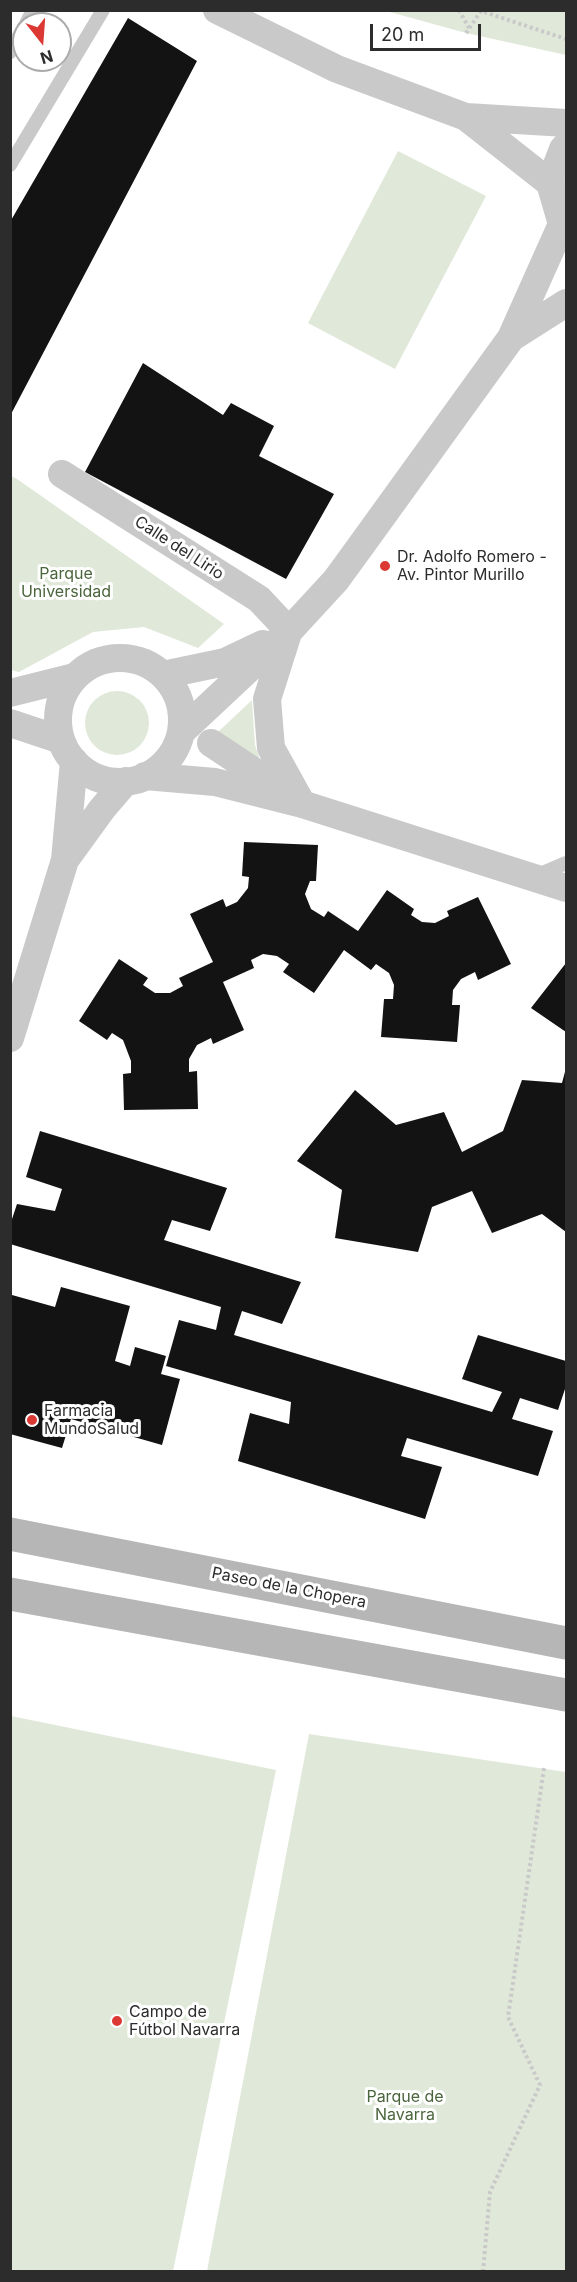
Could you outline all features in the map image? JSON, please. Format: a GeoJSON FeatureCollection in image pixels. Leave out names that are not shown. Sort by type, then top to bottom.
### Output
{"type":"FeatureCollection","features":[{"type":"Feature","properties":{"kind":"main road","name":"Paseo de la Chopera"},"geometry":{"type":"LineString","coordinates":[[10,1534],[567,1643]]}},
{"type":"Feature","properties":{"kind":"main road"},"geometry":{"type":"LineString","coordinates":[[10,1594],[567,1695]]}},
{"type":"Feature","properties":{"kind":"street"},"geometry":{"type":"LineString","coordinates":[[217,10],[337,69],[466,117],[567,123]]}},
{"type":"Feature","properties":{"kind":"street"},"geometry":{"type":"LineString","coordinates":[[181,732],[289,631],[336,580],[511,338],[564,226],[550,183],[466,117]]}},
{"type":"Feature","properties":{"kind":"street"},"geometry":{"type":"LineString","coordinates":[[550,183],[563,149],[567,146]]}},
{"type":"Feature","properties":{"kind":"street"},"geometry":{"type":"LineString","coordinates":[[511,338],[567,303]]}},
{"type":"Feature","properties":{"kind":"street","name":"Calle del Lirio"},"geometry":{"type":"LineString","coordinates":[[63,474],[259,599],[289,631]]}},
{"type":"Feature","properties":{"kind":"street"},"geometry":{"type":"LineString","coordinates":[[162,675],[225,662],[289,631]]}},
{"type":"Feature","properties":{"kind":"street"},"geometry":{"type":"LineString","coordinates":[[289,631],[267,699],[271,748],[302,804]]}},
{"type":"Feature","properties":{"kind":"street"},"geometry":{"type":"LineString","coordinates":[[10,1038],[65,860],[67,750],[58,723],[58,706],[74,677],[89,665],[108,658],[128,658],[146,663],[162,675],[175,691],[182,711],[181,732],[172,754],[160,767],[136,778],[102,809],[65,860]]}},
{"type":"Feature","properties":{"kind":"street"},"geometry":{"type":"LineString","coordinates":[[10,693],[74,677]]}},
{"type":"Feature","properties":{"kind":"street"},"geometry":{"type":"LineString","coordinates":[[10,723],[67,750],[89,774],[107,781],[136,778],[215,782],[302,804],[567,888]]}},
{"type":"Feature","properties":{"kind":"street"},"geometry":{"type":"LineString","coordinates":[[211,743],[302,804]]}},
{"type":"Feature","properties":{"kind":"lane"},"geometry":{"type":"LineString","coordinates":[[10,165],[102,10]]}},
{"type":"Feature","properties":{"kind":"lane"},"geometry":{"type":"LineString","coordinates":[[531,877],[567,863]]}},
{"type":"Feature","properties":{"kind":"path"},"geometry":{"type":"LineString","coordinates":[[459,10],[469,28]]}},
{"type":"Feature","properties":{"kind":"path"},"geometry":{"type":"LineString","coordinates":[[466,33],[481,11],[567,39]]}},
{"type":"Feature","properties":{"kind":"path"},"geometry":{"type":"LineString","coordinates":[[483,2271],[490,2192],[540,2085],[508,2017],[544,1768]]}},
{"type":"Feature","properties":{"kind":"green space"},"geometry":{"type":"Polygon","coordinates":[[[386,11],[566,11],[566,55],[466,33],[386,11]]]}},
{"type":"Feature","properties":{"kind":"green space"},"geometry":{"type":"Polygon","coordinates":[[[398,151],[486,196],[395,369],[308,323],[398,151]]]}},
{"type":"Feature","properties":{"kind":"green space","name":"Parque Universidad"},"geometry":{"type":"Polygon","coordinates":[[[11,476],[224,624],[198,648],[144,627],[93,632],[19,672],[11,670],[11,476]]]}},
{"type":"Feature","properties":{"kind":"green space"},"geometry":{"type":"Polygon","coordinates":[[[111,691],[123,691],[140,700],[147,711],[149,723],[147,735],[140,746],[123,755],[111,755],[99,750],[90,741],[85,729],[85,717],[90,705],[99,696],[111,691]]]}},
{"type":"Feature","properties":{"kind":"green space"},"geometry":{"type":"Polygon","coordinates":[[[252,700],[255,745],[261,763],[218,732],[252,700]]]}},
{"type":"Feature","properties":{"kind":"green space","name":"Campo de Fútbol Navarra"},"geometry":{"type":"Polygon","coordinates":[[[11,1716],[276,1770],[173,2271],[11,2271],[11,1716]]]}},
{"type":"Feature","properties":{"kind":"green space","name":"Parque de Navarra"},"geometry":{"type":"Polygon","coordinates":[[[309,1734],[566,1772],[566,2271],[207,2271],[309,1734]]]}},
{"type":"Feature","properties":{"kind":"building"},"geometry":{"type":"Polygon","coordinates":[[[128,18],[197,61],[10,416],[10,222],[128,18]]]}},
{"type":"Feature","properties":{"kind":"building"},"geometry":{"type":"Polygon","coordinates":[[[143,363],[223,415],[231,403],[274,426],[259,456],[334,494],[286,579],[85,472],[143,363]]]}},
{"type":"Feature","properties":{"kind":"building"},"geometry":{"type":"Polygon","coordinates":[[[244,842],[318,845],[316,881],[310,881],[305,894],[311,909],[324,917],[328,911],[358,931],[387,890],[414,909],[411,915],[422,922],[435,923],[449,916],[447,911],[478,897],[511,964],[478,980],[475,972],[461,979],[453,990],[452,1005],[460,1005],[457,1042],[381,1037],[384,999],[393,999],[394,985],[389,973],[376,964],[371,970],[344,950],[314,993],[283,972],[289,964],[277,956],[263,954],[251,960],[254,968],[223,982],[244,1030],[213,1044],[211,1038],[197,1045],[189,1059],[189,1072],[197,1071],[198,1109],[124,1110],[123,1074],[131,1073],[131,1061],[123,1040],[112,1033],[107,1040],[79,1021],[119,959],[148,978],[143,985],[155,993],[170,993],[183,986],[179,978],[213,962],[190,914],[223,899],[226,907],[237,902],[248,888],[249,877],[242,876],[244,842]]]}},
{"type":"Feature","properties":{"kind":"building"},"geometry":{"type":"Polygon","coordinates":[[[566,963],[566,1032],[531,1008],[566,963]]]}},
{"type":"Feature","properties":{"kind":"building"},"geometry":{"type":"Polygon","coordinates":[[[566,1068],[566,1232],[542,1214],[492,1233],[472,1191],[432,1207],[418,1252],[335,1238],[342,1190],[297,1161],[355,1090],[396,1125],[444,1112],[462,1152],[503,1131],[522,1080],[562,1083],[566,1068]]]}},
{"type":"Feature","properties":{"kind":"building"},"geometry":{"type":"Polygon","coordinates":[[[40,1131],[227,1188],[210,1231],[172,1220],[164,1240],[301,1282],[282,1324],[242,1311],[234,1335],[492,1412],[502,1392],[462,1379],[478,1335],[566,1361],[566,1386],[558,1410],[520,1398],[512,1419],[553,1431],[538,1476],[407,1438],[401,1456],[442,1467],[425,1519],[238,1461],[250,1413],[289,1424],[291,1402],[166,1366],[179,1320],[216,1330],[221,1307],[10,1244],[10,1225],[17,1204],[55,1211],[62,1189],[26,1177],[40,1131]]]}},
{"type":"Feature","properties":{"kind":"building"},"geometry":{"type":"Polygon","coordinates":[[[61,1287],[130,1306],[115,1361],[130,1366],[135,1347],[166,1356],[161,1374],[180,1379],[162,1445],[71,1419],[62,1448],[10,1434],[12,1295],[55,1307],[61,1287]]]}},
{"type":"Feature","properties":{"kind":"place","name":"Dr. Adolfo Romero - Av. Pintor Murillo"},"geometry":{"type":"Point","coordinates":[385,566]}},
{"type":"Feature","properties":{"kind":"place","name":"Farmacia MundoSalud"},"geometry":{"type":"Point","coordinates":[32,1420]}},
{"type":"Feature","properties":{"kind":"place","name":"Campo de Fútbol Navarra"},"geometry":{"type":"Point","coordinates":[117,2021]}}]}
